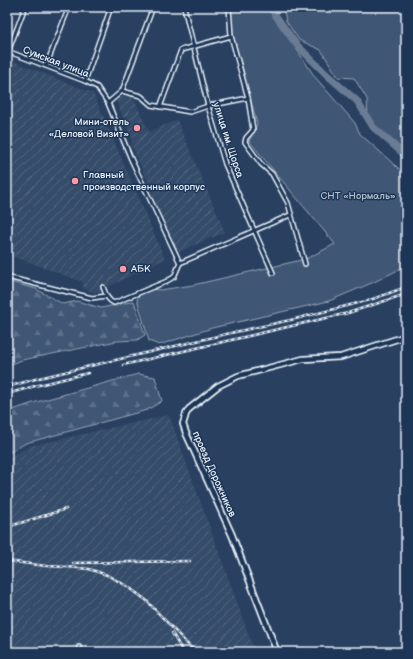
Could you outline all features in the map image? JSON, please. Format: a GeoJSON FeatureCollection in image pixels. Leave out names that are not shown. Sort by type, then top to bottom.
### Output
{"type":"FeatureCollection","features":[{"type":"Feature","properties":{"kind":"main road","name":"проезд Дорожников"},"geometry":{"type":"LineString","coordinates":[[277,652],[232,535],[186,433],[183,424],[186,414],[196,402],[218,386],[238,376],[303,359],[340,357],[406,336]]}},
{"type":"Feature","properties":{"kind":"street"},"geometry":{"type":"LineString","coordinates":[[8,52],[25,7]]}},
{"type":"Feature","properties":{"kind":"street"},"geometry":{"type":"LineString","coordinates":[[46,66],[69,7]]}},
{"type":"Feature","properties":{"kind":"street"},"geometry":{"type":"LineString","coordinates":[[85,81],[111,7]]}},
{"type":"Feature","properties":{"kind":"street"},"geometry":{"type":"LineString","coordinates":[[108,103],[122,91],[153,7]]}},
{"type":"Feature","properties":{"kind":"street","name":"улица им. Щорса"},"geometry":{"type":"LineString","coordinates":[[184,7],[208,106],[225,164],[273,272]]}},
{"type":"Feature","properties":{"kind":"street"},"geometry":{"type":"LineString","coordinates":[[228,7],[231,36],[248,98],[253,130],[246,138],[245,142],[261,164],[272,174],[288,203],[290,216],[305,264]]}},
{"type":"Feature","properties":{"kind":"street"},"geometry":{"type":"LineString","coordinates":[[160,106],[181,50],[231,36]]}},
{"type":"Feature","properties":{"kind":"street","name":"Сумская улица"},"geometry":{"type":"LineString","coordinates":[[8,52],[97,87],[108,103],[131,159],[180,263]]}},
{"type":"Feature","properties":{"kind":"street"},"geometry":{"type":"LineString","coordinates":[[122,91],[142,96],[151,105],[190,112],[208,106],[248,98]]}},
{"type":"Feature","properties":{"kind":"street"},"geometry":{"type":"LineString","coordinates":[[103,287],[106,296],[114,303],[174,277],[180,263],[290,216]]}},
{"type":"Feature","properties":{"kind":"street"},"geometry":{"type":"LineString","coordinates":[[7,277],[92,298],[106,296]]}},
{"type":"Feature","properties":{"kind":"street"},"geometry":{"type":"LineString","coordinates":[[79,647],[79,652]]}},
{"type":"Feature","properties":{"kind":"shaded area"},"geometry":{"type":"Polygon","coordinates":[[[7,59],[93,93],[165,259],[95,293],[83,288],[83,282],[7,254],[7,59]]]}},
{"type":"Feature","properties":{"kind":"shaded area"},"geometry":{"type":"Polygon","coordinates":[[[127,95],[133,97],[149,132],[177,120],[225,232],[176,253],[151,195],[151,188],[131,144],[132,139],[116,100],[127,95]]]}},
{"type":"Feature","properties":{"kind":"shaded area"},"geometry":{"type":"Polygon","coordinates":[[[169,415],[255,652],[7,652],[7,459],[30,446],[169,415]]]}},
{"type":"Feature","properties":{"kind":"green space","name":"СНТ «Нормаль»"},"geometry":{"type":"Polygon","coordinates":[[[227,7],[271,7],[272,12],[315,77],[355,123],[360,134],[406,175],[406,266],[374,282],[329,301],[212,328],[159,345],[149,341],[137,299],[141,293],[147,289],[160,290],[193,285],[306,259],[335,244],[249,141],[257,124],[232,32],[227,7]]]}},
{"type":"Feature","properties":{"kind":"green space"},"geometry":{"type":"Polygon","coordinates":[[[283,7],[406,7],[406,161],[368,119],[367,99],[354,78],[338,77],[321,50],[299,40],[286,21],[283,7]]]}},
{"type":"Feature","properties":{"kind":"green space"},"geometry":{"type":"Polygon","coordinates":[[[7,281],[36,289],[63,304],[77,301],[101,308],[134,301],[145,335],[137,340],[117,341],[22,360],[7,366],[7,281]]]}},
{"type":"Feature","properties":{"kind":"green space"},"geometry":{"type":"Polygon","coordinates":[[[138,374],[155,377],[162,401],[147,410],[26,443],[7,454],[7,412],[33,403],[138,374]]]}},
{"type":"Feature","properties":{"kind":"waterway"},"geometry":{"type":"LineString","coordinates":[[271,7],[296,44],[326,74],[357,101],[373,127],[406,156]]}},
{"type":"Feature","properties":{"kind":"railway"},"geometry":{"type":"LineString","coordinates":[[7,387],[39,378],[295,319],[370,300],[406,287]]}},
{"type":"Feature","properties":{"kind":"railway"},"geometry":{"type":"LineString","coordinates":[[123,365],[348,313],[406,294]]}},
{"type":"Feature","properties":{"kind":"railway"},"geometry":{"type":"LineString","coordinates":[[7,394],[88,373]]}},
{"type":"Feature","properties":{"kind":"railway"},"geometry":{"type":"LineString","coordinates":[[7,527],[66,509]]}},
{"type":"Feature","properties":{"kind":"railway"},"geometry":{"type":"LineString","coordinates":[[7,561],[89,569],[107,575],[127,586],[146,600],[195,652]]}},
{"type":"Feature","properties":{"kind":"railway"},"geometry":{"type":"LineString","coordinates":[[73,563],[190,561]]}},
{"type":"Feature","properties":{"kind":"railway"},"geometry":{"type":"LineString","coordinates":[[172,633],[183,652]]}},
{"type":"Feature","properties":{"kind":"place","name":"Мини-отель «Деловой Визит»"},"geometry":{"type":"Point","coordinates":[137,128]}},
{"type":"Feature","properties":{"kind":"place","name":"Главный производственный корпус"},"geometry":{"type":"Point","coordinates":[75,181]}},
{"type":"Feature","properties":{"kind":"place","name":"АБК"},"geometry":{"type":"Point","coordinates":[123,269]}}]}
